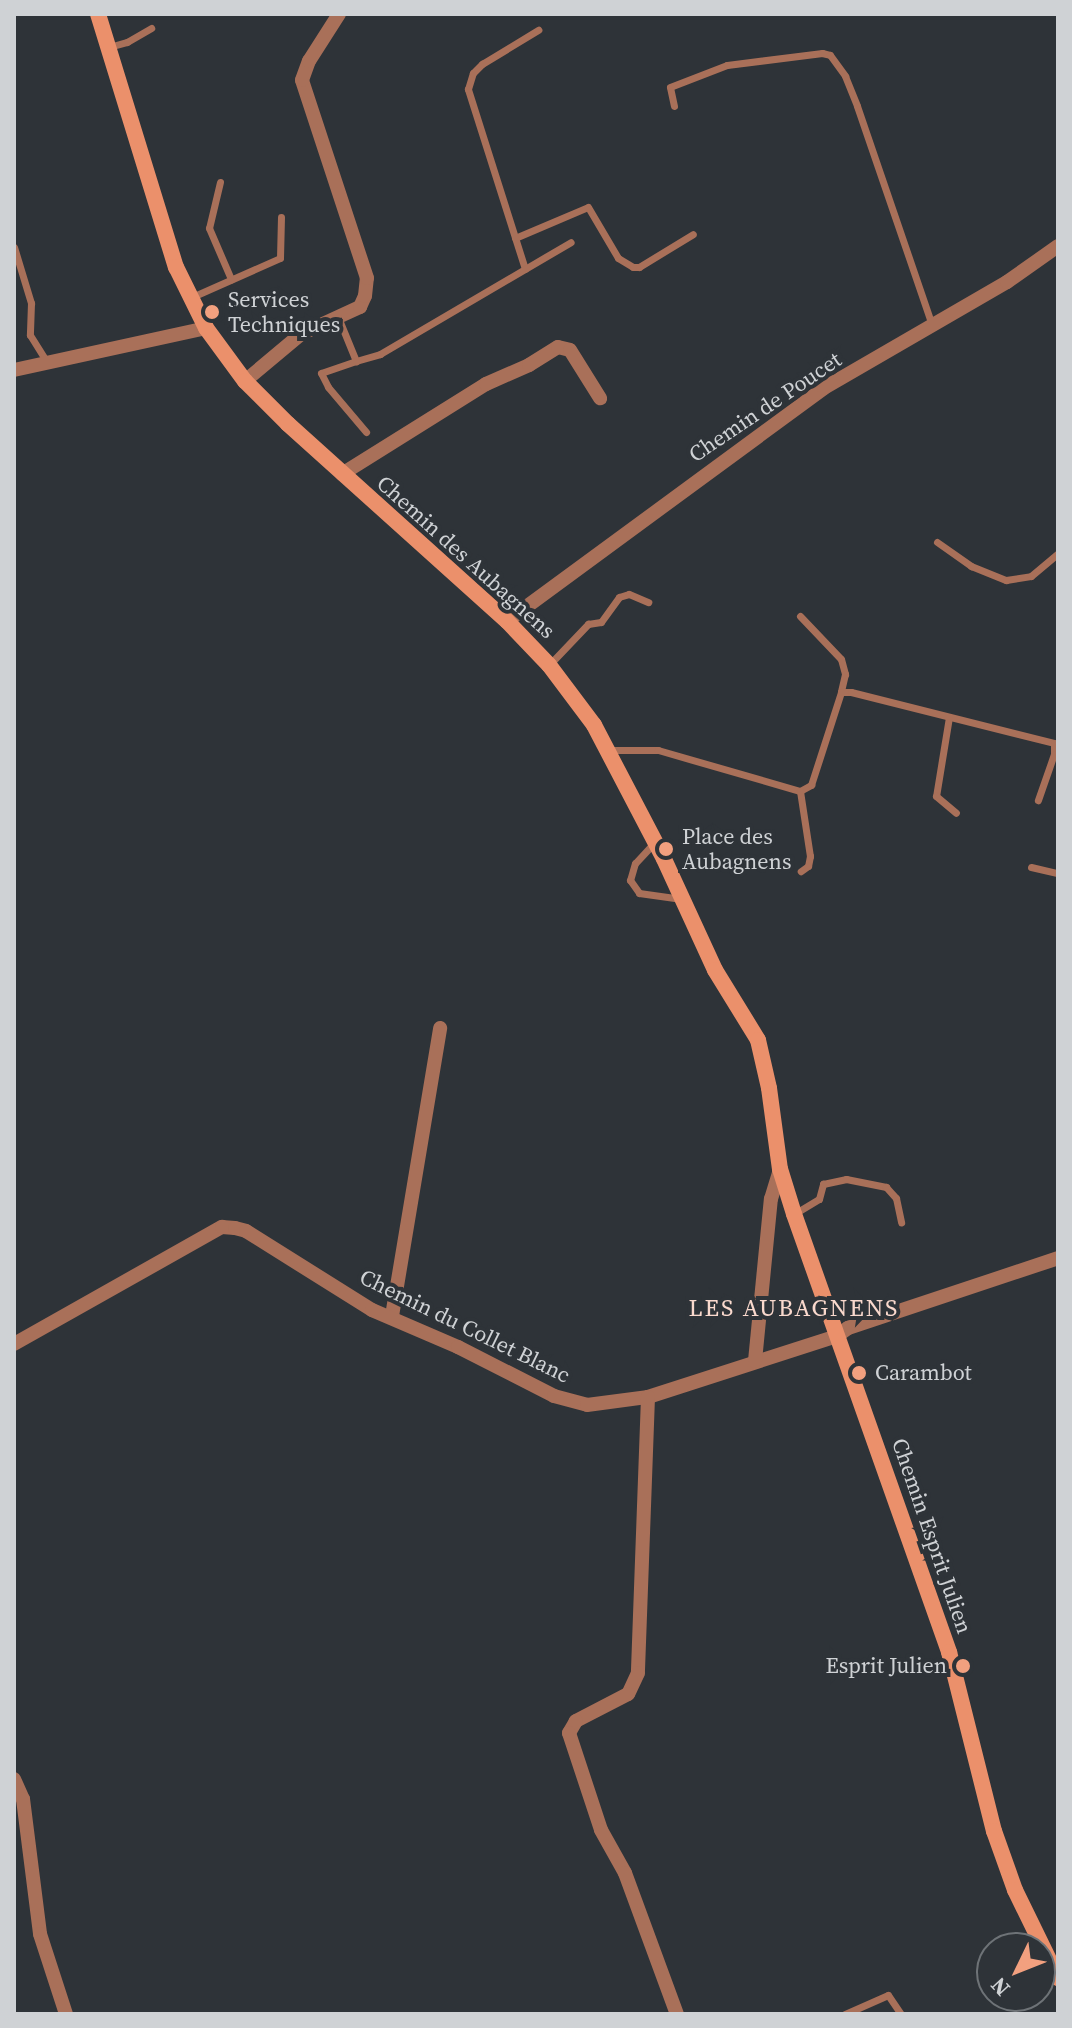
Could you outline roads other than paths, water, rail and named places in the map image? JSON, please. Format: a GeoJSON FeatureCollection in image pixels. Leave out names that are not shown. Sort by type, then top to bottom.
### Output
{"type":"FeatureCollection","features":[{"type":"Feature","properties":{"kind":"street","name":"Chemin des Aubagnens"},"geometry":{"type":"LineString","coordinates":[[98,14],[150,185],[190,298],[206,328],[245,381],[342,474],[507,621],[549,665],[594,725],[608,750],[715,970],[758,1040],[769,1088],[780,1169],[837,1336]]}},
{"type":"Feature","properties":{"kind":"street"},"geometry":{"type":"LineString","coordinates":[[245,381],[301,334],[360,307],[367,278],[302,80],[309,61],[339,14]]}},
{"type":"Feature","properties":{"kind":"street","name":"Chemin de Poucet"},"geometry":{"type":"LineString","coordinates":[[507,621],[824,388],[1007,282],[1058,246]]}},
{"type":"Feature","properties":{"kind":"street"},"geometry":{"type":"LineString","coordinates":[[14,370],[206,328]]}},
{"type":"Feature","properties":{"kind":"street"},"geometry":{"type":"LineString","coordinates":[[342,474],[486,384],[529,365],[558,347],[570,350],[600,398]]}},
{"type":"Feature","properties":{"kind":"street"},"geometry":{"type":"LineString","coordinates":[[392,1316],[440,1028]]}},
{"type":"Feature","properties":{"kind":"street"},"geometry":{"type":"LineString","coordinates":[[755,1361],[771,1199],[780,1169]]}},
{"type":"Feature","properties":{"kind":"street","name":"Chemin du Collet Blanc"},"geometry":{"type":"LineString","coordinates":[[14,1344],[222,1227],[246,1231],[372,1310],[392,1316],[554,1396],[587,1405],[648,1397],[837,1336],[848,1328],[1058,1258]]}},
{"type":"Feature","properties":{"kind":"street","name":"Chemin Esprit Julien"},"geometry":{"type":"LineString","coordinates":[[837,1336],[949,1652],[994,1831],[1015,1890],[1058,1978]]}},
{"type":"Feature","properties":{"kind":"street"},"geometry":{"type":"LineString","coordinates":[[648,1397],[638,1673],[628,1694],[576,1721],[569,1733],[601,1830],[625,1873],[677,2014]]}},
{"type":"Feature","properties":{"kind":"street"},"geometry":{"type":"LineString","coordinates":[[14,1779],[23,1799],[40,1934],[66,2014]]}},
{"type":"Feature","properties":{"kind":"lane"},"geometry":{"type":"LineString","coordinates":[[109,47],[127,42],[151,28]]}},
{"type":"Feature","properties":{"kind":"lane"},"geometry":{"type":"LineString","coordinates":[[525,269],[468,89],[473,73],[482,64],[538,30]]}},
{"type":"Feature","properties":{"kind":"lane"},"geometry":{"type":"LineString","coordinates":[[674,106],[670,87],[727,65],[830,55],[845,76],[857,106],[932,327]]}},
{"type":"Feature","properties":{"kind":"lane"},"geometry":{"type":"LineString","coordinates":[[220,182],[209,228],[231,279]]}},
{"type":"Feature","properties":{"kind":"lane"},"geometry":{"type":"LineString","coordinates":[[515,238],[588,207],[618,258],[633,267],[693,234]]}},
{"type":"Feature","properties":{"kind":"lane"},"geometry":{"type":"LineString","coordinates":[[190,298],[280,258],[281,217]]}},
{"type":"Feature","properties":{"kind":"lane"},"geometry":{"type":"LineString","coordinates":[[366,432],[328,387],[321,373],[380,354],[571,242]]}},
{"type":"Feature","properties":{"kind":"lane"},"geometry":{"type":"LineString","coordinates":[[14,247],[31,303],[30,335],[47,362]]}},
{"type":"Feature","properties":{"kind":"lane"},"geometry":{"type":"LineString","coordinates":[[338,317],[356,361]]}},
{"type":"Feature","properties":{"kind":"lane"},"geometry":{"type":"LineString","coordinates":[[937,542],[980,571],[1006,580],[1031,576],[1058,553]]}},
{"type":"Feature","properties":{"kind":"lane"},"geometry":{"type":"LineString","coordinates":[[549,665],[588,624],[601,622],[619,597],[629,594],[648,602]]}},
{"type":"Feature","properties":{"kind":"lane"},"geometry":{"type":"LineString","coordinates":[[608,750],[658,750],[800,791],[811,785],[845,674],[841,659],[800,616]]}},
{"type":"Feature","properties":{"kind":"lane"},"geometry":{"type":"LineString","coordinates":[[841,692],[1054,743],[1054,754],[1038,800]]}},
{"type":"Feature","properties":{"kind":"lane"},"geometry":{"type":"LineString","coordinates":[[949,717],[936,796],[956,813]]}},
{"type":"Feature","properties":{"kind":"lane"},"geometry":{"type":"LineString","coordinates":[[800,791],[810,856],[808,866],[801,871]]}},
{"type":"Feature","properties":{"kind":"lane"},"geometry":{"type":"LineString","coordinates":[[655,842],[635,863],[630,880],[639,893],[682,899]]}},
{"type":"Feature","properties":{"kind":"lane"},"geometry":{"type":"LineString","coordinates":[[1031,867],[1058,873]]}},
{"type":"Feature","properties":{"kind":"lane"},"geometry":{"type":"LineString","coordinates":[[794,1214],[819,1199],[823,1184],[846,1179],[886,1187],[896,1198],[901,1222]]}},
{"type":"Feature","properties":{"kind":"lane"},"geometry":{"type":"LineString","coordinates":[[845,2014],[888,1995],[901,2014]]}},
{"type":"Feature","properties":{"kind":"place","name":"Services Techniques"},"geometry":{"type":"Point","coordinates":[212,312]}},
{"type":"Feature","properties":{"kind":"place","name":"Place des Aubagnens"},"geometry":{"type":"Point","coordinates":[666,849]}},
{"type":"Feature","properties":{"kind":"place","name":"Carambot"},"geometry":{"type":"Point","coordinates":[859,1373]}},
{"type":"Feature","properties":{"kind":"place","name":"Esprit Julien"},"geometry":{"type":"Point","coordinates":[963,1666]}},
{"type":"Feature","properties":{"kind":"district","name":"LES AUBAGNENS"},"geometry":{"type":"Point","coordinates":[794,1308]}}]}
